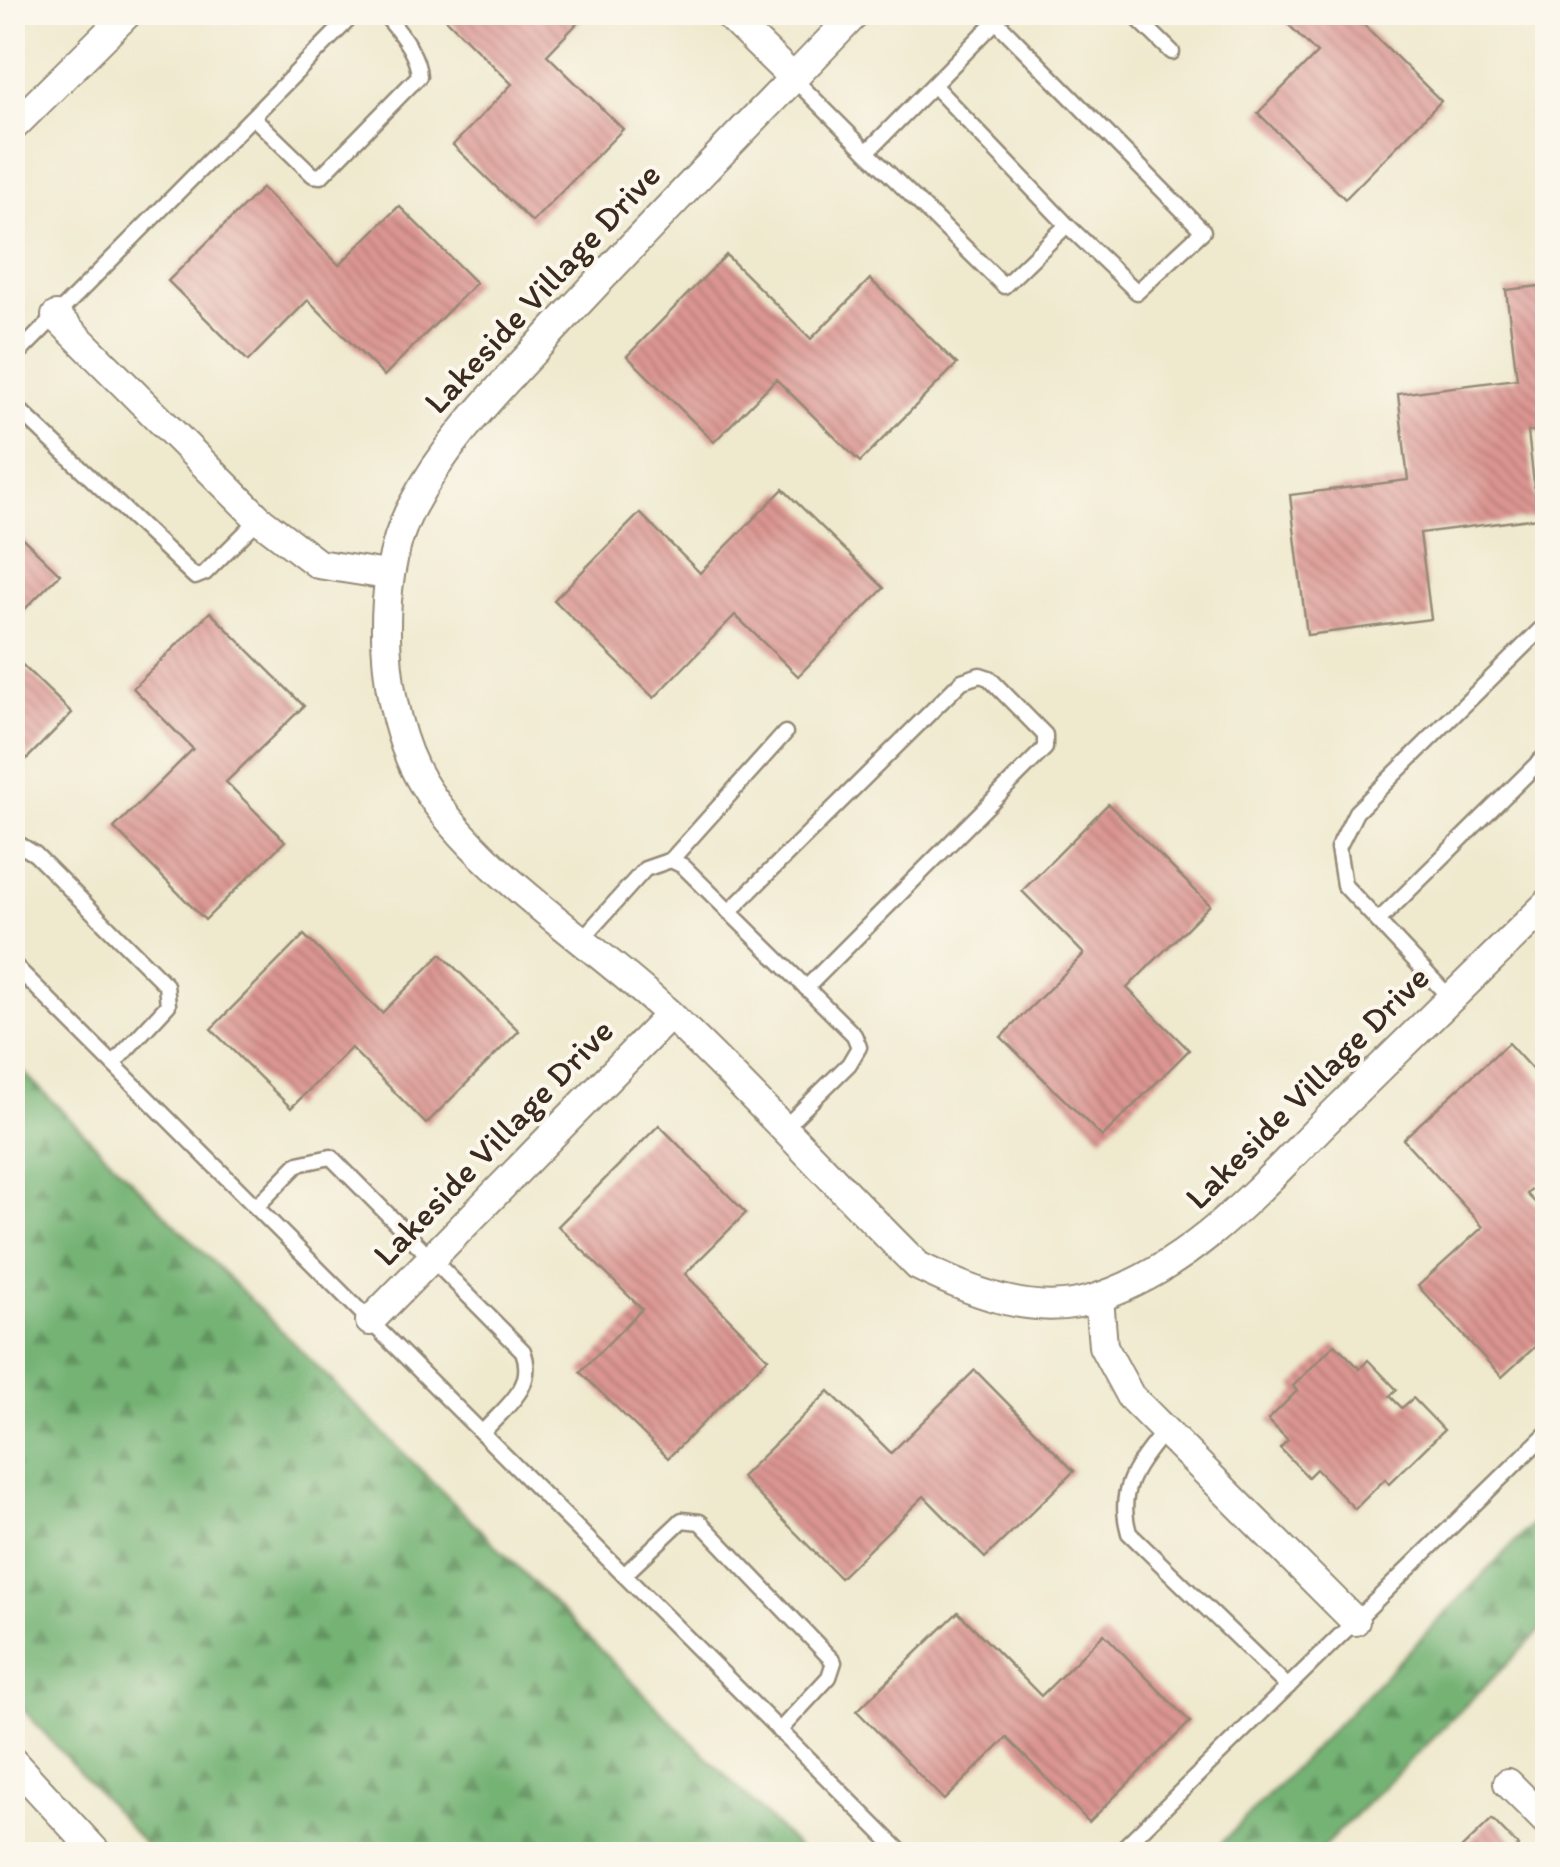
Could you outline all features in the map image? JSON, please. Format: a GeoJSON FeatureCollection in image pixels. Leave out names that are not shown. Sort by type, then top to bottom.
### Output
{"type":"FeatureCollection","features":[{"type":"Feature","properties":{"kind":"street"},"geometry":{"type":"LineString","coordinates":[[12,128],[129,12]]}},
{"type":"Feature","properties":{"kind":"street"},"geometry":{"type":"LineString","coordinates":[[725,12],[793,78]]}},
{"type":"Feature","properties":{"kind":"street","name":"Lakeside Village Drive"},"geometry":{"type":"LineString","coordinates":[[857,12],[691,181],[450,442],[408,513],[387,575],[394,711],[421,780],[478,853],[670,1015],[918,1266],[970,1292],[1014,1303],[1056,1304],[1099,1298],[1198,1248],[1548,903]]}},
{"type":"Feature","properties":{"kind":"street"},"geometry":{"type":"LineString","coordinates":[[56,316],[259,518],[318,564],[387,575]]}},
{"type":"Feature","properties":{"kind":"street","name":"Lakeside Village Drive"},"geometry":{"type":"LineString","coordinates":[[370,1321],[670,1015]]}},
{"type":"Feature","properties":{"kind":"street"},"geometry":{"type":"LineString","coordinates":[[1099,1298],[1102,1346],[1130,1396],[1355,1621]]}},
{"type":"Feature","properties":{"kind":"street"},"geometry":{"type":"LineString","coordinates":[[12,1761],[98,1854]]}},
{"type":"Feature","properties":{"kind":"street"},"geometry":{"type":"LineString","coordinates":[[1508,1783],[1548,1824]]}},
{"type":"Feature","properties":{"kind":"lane"},"geometry":{"type":"LineString","coordinates":[[12,360],[356,12]]}},
{"type":"Feature","properties":{"kind":"lane"},"geometry":{"type":"LineString","coordinates":[[254,117],[313,175],[321,176],[419,76],[419,67],[382,12]]}},
{"type":"Feature","properties":{"kind":"lane"},"geometry":{"type":"LineString","coordinates":[[1131,12],[1172,52]]}},
{"type":"Feature","properties":{"kind":"lane"},"geometry":{"type":"LineString","coordinates":[[867,152],[933,85],[1001,17],[1203,231],[1138,292],[933,85]]}},
{"type":"Feature","properties":{"kind":"lane"},"geometry":{"type":"LineString","coordinates":[[793,78],[1004,286],[1068,225]]}},
{"type":"Feature","properties":{"kind":"lane"},"geometry":{"type":"LineString","coordinates":[[12,403],[195,577],[205,574],[259,518]]}},
{"type":"Feature","properties":{"kind":"lane"},"geometry":{"type":"LineString","coordinates":[[1450,999],[1344,885],[1338,848],[1346,825],[1548,622]]}},
{"type":"Feature","properties":{"kind":"lane"},"geometry":{"type":"LineString","coordinates":[[729,912],[962,681],[980,674],[1000,690],[1045,735],[1045,748],[806,988]]}},
{"type":"Feature","properties":{"kind":"lane"},"geometry":{"type":"LineString","coordinates":[[583,938],[645,869],[671,860],[785,733]]}},
{"type":"Feature","properties":{"kind":"lane"},"geometry":{"type":"LineString","coordinates":[[1378,921],[1548,753]]}},
{"type":"Feature","properties":{"kind":"lane"},"geometry":{"type":"LineString","coordinates":[[12,852],[20,845],[35,854],[166,985],[168,1006],[113,1064]]}},
{"type":"Feature","properties":{"kind":"lane"},"geometry":{"type":"LineString","coordinates":[[671,860],[683,866],[854,1035],[859,1046],[850,1064],[782,1130]]}},
{"type":"Feature","properties":{"kind":"lane"},"geometry":{"type":"LineString","coordinates":[[12,963],[903,1854]]}},
{"type":"Feature","properties":{"kind":"lane"},"geometry":{"type":"LineString","coordinates":[[256,1206],[298,1164],[332,1157],[433,1257],[523,1351],[530,1370],[525,1386],[482,1433]]}},
{"type":"Feature","properties":{"kind":"lane"},"geometry":{"type":"LineString","coordinates":[[1163,1432],[1134,1469],[1127,1488],[1122,1509],[1129,1533],[1288,1686]]}},
{"type":"Feature","properties":{"kind":"lane"},"geometry":{"type":"LineString","coordinates":[[1117,1854],[1548,1432]]}},
{"type":"Feature","properties":{"kind":"lane"},"geometry":{"type":"LineString","coordinates":[[624,1575],[682,1520],[700,1522],[834,1662],[830,1677],[779,1731]]}},
{"type":"Feature","properties":{"kind":"green space"},"geometry":{"type":"Polygon","coordinates":[[[13,1062],[804,1854],[153,1854],[13,1698],[13,1062]]]}},
{"type":"Feature","properties":{"kind":"green space"},"geometry":{"type":"Polygon","coordinates":[[[1547,1509],[1547,1624],[1316,1854],[1211,1854],[1547,1509]]]}},
{"type":"Feature","properties":{"kind":"building"},"geometry":{"type":"Polygon","coordinates":[[[439,12],[588,12],[547,55],[623,129],[532,222],[453,145],[512,84],[439,12]]]}},
{"type":"Feature","properties":{"kind":"building"},"geometry":{"type":"Polygon","coordinates":[[[1276,12],[1363,12],[1357,18],[1441,101],[1345,199],[1258,113],[1317,53],[1276,12]]]}},
{"type":"Feature","properties":{"kind":"building"},"geometry":{"type":"Polygon","coordinates":[[[262,188],[339,265],[399,206],[476,283],[384,376],[308,300],[248,361],[168,281],[262,188]]]}},
{"type":"Feature","properties":{"kind":"building"},"geometry":{"type":"Polygon","coordinates":[[[726,255],[811,339],[870,279],[957,364],[860,462],[776,379],[714,442],[627,356],[726,255]]]}},
{"type":"Feature","properties":{"kind":"building"},"geometry":{"type":"Polygon","coordinates":[[[1548,285],[1548,429],[1528,432],[1538,518],[1420,533],[1431,619],[1307,635],[1290,495],[1408,480],[1398,394],[1517,379],[1506,290],[1548,285]]]}},
{"type":"Feature","properties":{"kind":"building"},"geometry":{"type":"Polygon","coordinates":[[[783,489],[884,588],[798,676],[735,615],[654,698],[554,600],[640,513],[700,573],[783,489]]]}},
{"type":"Feature","properties":{"kind":"building"},"geometry":{"type":"Polygon","coordinates":[[[12,528],[60,574],[12,622],[12,528]]]}},
{"type":"Feature","properties":{"kind":"building"},"geometry":{"type":"Polygon","coordinates":[[[210,612],[304,706],[226,782],[285,841],[205,920],[114,828],[193,749],[133,688],[210,612]]]}},
{"type":"Feature","properties":{"kind":"building"},"geometry":{"type":"Polygon","coordinates":[[[12,655],[72,713],[12,774],[12,655]]]}},
{"type":"Feature","properties":{"kind":"building"},"geometry":{"type":"Polygon","coordinates":[[[1108,804],[1210,905],[1127,988],[1189,1050],[1102,1137],[1001,1037],[1084,954],[1022,891],[1108,804]]]}},
{"type":"Feature","properties":{"kind":"building"},"geometry":{"type":"Polygon","coordinates":[[[304,935],[382,1013],[441,954],[519,1031],[426,1124],[351,1048],[291,1108],[211,1029],[304,935]]]}},
{"type":"Feature","properties":{"kind":"building"},"geometry":{"type":"Polygon","coordinates":[[[1508,1043],[1548,1087],[1548,1175],[1527,1194],[1548,1216],[1548,1335],[1502,1377],[1418,1286],[1483,1227],[1403,1139],[1508,1043]]]}},
{"type":"Feature","properties":{"kind":"building"},"geometry":{"type":"Polygon","coordinates":[[[659,1125],[746,1213],[685,1274],[768,1358],[668,1458],[580,1372],[642,1309],[558,1226],[659,1125]]]}},
{"type":"Feature","properties":{"kind":"building"},"geometry":{"type":"Polygon","coordinates":[[[1335,1344],[1360,1369],[1368,1360],[1397,1390],[1390,1396],[1402,1408],[1413,1398],[1444,1430],[1389,1484],[1385,1479],[1355,1509],[1316,1469],[1308,1477],[1280,1448],[1288,1440],[1268,1420],[1297,1391],[1293,1386],[1335,1344]]]}},
{"type":"Feature","properties":{"kind":"building"},"geometry":{"type":"Polygon","coordinates":[[[975,1370],[1074,1471],[985,1558],[924,1496],[840,1578],[741,1477],[829,1391],[891,1453],[975,1370]]]}},
{"type":"Feature","properties":{"kind":"building"},"geometry":{"type":"Polygon","coordinates":[[[958,1612],[1041,1696],[1104,1634],[1190,1722],[1089,1822],[1007,1738],[944,1800],[857,1711],[958,1612]]]}},
{"type":"Feature","properties":{"kind":"building"},"geometry":{"type":"Polygon","coordinates":[[[1492,1819],[1518,1846],[1509,1854],[1456,1854],[1492,1819]]]}}]}
